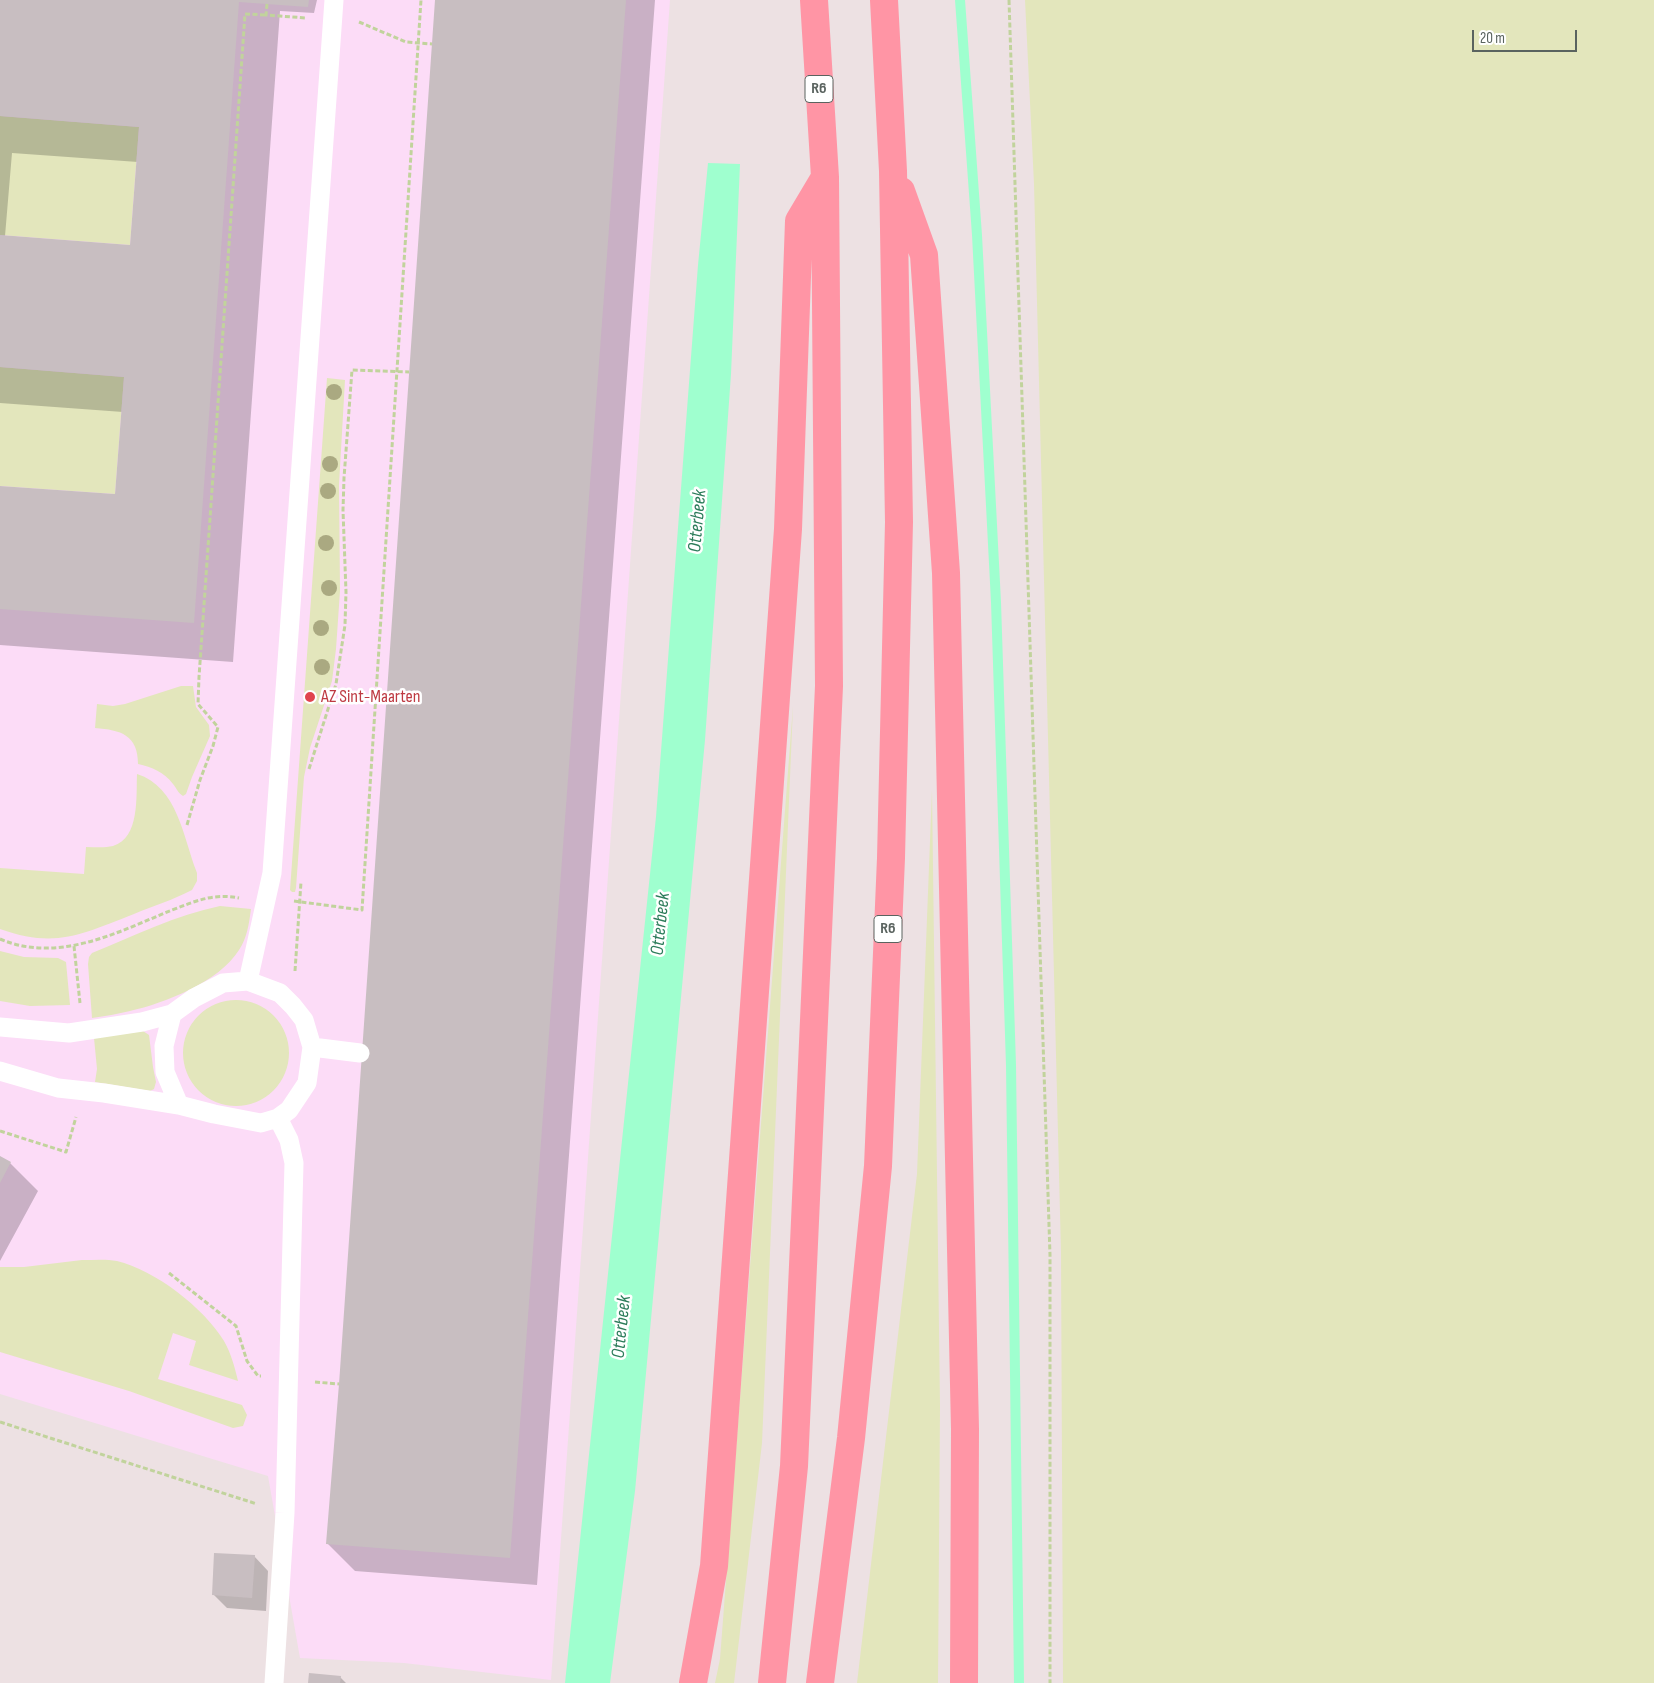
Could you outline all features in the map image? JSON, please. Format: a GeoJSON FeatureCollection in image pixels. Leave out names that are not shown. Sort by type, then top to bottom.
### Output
{"type":"FeatureCollection","features":[{"type":"Feature","properties":{"kind":"highway","name":"R6"},"geometry":{"type":"LineString","coordinates":[[772,1683],[794,1466],[830,686],[825,177],[814,0]]}},
{"type":"Feature","properties":{"kind":"highway","name":"R6"},"geometry":{"type":"LineString","coordinates":[[820,1683],[851,1438],[878,1166],[891,858],[899,522],[893,171],[884,0]]}},
{"type":"Feature","properties":{"kind":"highway"},"geometry":{"type":"LineString","coordinates":[[893,171],[924,255],[946,573],[965,1429],[964,1683]]}},
{"type":"Feature","properties":{"kind":"highway"},"geometry":{"type":"LineString","coordinates":[[693,1683],[714,1566],[787,539],[800,221],[825,177]]}},
{"type":"Feature","properties":{"kind":"lane"},"geometry":{"type":"LineString","coordinates":[[248,981],[272,873],[334,0]]}},
{"type":"Feature","properties":{"kind":"lane"},"geometry":{"type":"LineString","coordinates":[[0,1027],[69,1033],[142,1022],[172,1014],[194,998],[223,984],[248,981],[280,993],[293,1006],[304,1020],[312,1048],[308,1084],[289,1110],[278,1118],[261,1123],[179,1105],[58,1088],[0,1071]]}},
{"type":"Feature","properties":{"kind":"lane"},"geometry":{"type":"LineString","coordinates":[[172,1014],[164,1046],[165,1072],[179,1105]]}},
{"type":"Feature","properties":{"kind":"lane"},"geometry":{"type":"LineString","coordinates":[[312,1048],[360,1053]]}},
{"type":"Feature","properties":{"kind":"lane"},"geometry":{"type":"LineString","coordinates":[[274,1683],[285,1513],[294,1163],[289,1140],[278,1118]]}},
{"type":"Feature","properties":{"kind":"path"},"geometry":{"type":"LineString","coordinates":[[0,939],[18,945],[51,949],[74,946],[94,941],[200,899],[220,895],[251,900],[267,898],[362,910],[421,0]]}},
{"type":"Feature","properties":{"kind":"path"},"geometry":{"type":"LineString","coordinates":[[1010,0],[1050,1255],[1050,1683]]}},
{"type":"Feature","properties":{"kind":"path"},"geometry":{"type":"LineString","coordinates":[[187,825],[218,727],[198,704],[199,677],[245,14],[266,15]]}},
{"type":"Feature","properties":{"kind":"path"},"geometry":{"type":"LineString","coordinates":[[308,775],[314,749],[336,684],[345,624],[346,592],[343,510],[352,370],[409,372]]}},
{"type":"Feature","properties":{"kind":"path"},"geometry":{"type":"LineString","coordinates":[[293,1006],[301,874]]}},
{"type":"Feature","properties":{"kind":"path"},"geometry":{"type":"LineString","coordinates":[[0,1131],[66,1152],[75,1121]]}},
{"type":"Feature","properties":{"kind":"path"},"geometry":{"type":"LineString","coordinates":[[169,1272],[236,1326],[248,1361],[258,1376],[339,1384]]}},
{"type":"Feature","properties":{"kind":"path"},"geometry":{"type":"LineString","coordinates":[[0,1422],[285,1513]]}},
{"type":"Feature","properties":{"kind":"shaded area","name":"AZ Sint-Maarten"},"geometry":{"type":"Polygon","coordinates":[[[0,0],[670,0],[551,1680],[404,1663],[300,1658],[268,1476],[0,1394],[0,0]]]}},
{"type":"Feature","properties":{"kind":"shaded area"},"geometry":{"type":"Polygon","coordinates":[[[1025,0],[1654,0],[1654,1683],[1063,1683],[1061,1252],[1034,184],[1025,0]]]}},
{"type":"Feature","properties":{"kind":"shaded area"},"geometry":{"type":"Polygon","coordinates":[[[0,116],[139,127],[130,245],[0,235],[0,116]]]}},
{"type":"Feature","properties":{"kind":"shaded area"},"geometry":{"type":"Polygon","coordinates":[[[0,367],[124,377],[115,494],[0,486],[0,367]]]}},
{"type":"Feature","properties":{"kind":"shaded area"},"geometry":{"type":"Polygon","coordinates":[[[327,378],[345,380],[339,485],[340,591],[332,681],[310,748],[304,777],[296,888],[295,892],[292,892],[290,890],[327,378]]]}},
{"type":"Feature","properties":{"kind":"shaded area"},"geometry":{"type":"Polygon","coordinates":[[[181,686],[193,686],[196,707],[209,725],[210,736],[186,794],[183,796],[162,773],[153,768],[138,764],[135,746],[126,736],[113,730],[95,728],[97,704],[113,706],[125,704],[181,686]]]}},
{"type":"Feature","properties":{"kind":"shaded area"},"geometry":{"type":"Polygon","coordinates":[[[793,706],[762,1443],[734,1683],[715,1683],[720,1659],[793,706]]]}},
{"type":"Feature","properties":{"kind":"shaded area"},"geometry":{"type":"Polygon","coordinates":[[[137,774],[151,781],[162,790],[177,815],[197,873],[197,881],[192,890],[84,933],[53,938],[37,938],[0,929],[0,868],[84,874],[86,847],[113,846],[122,842],[128,834],[135,815],[137,774]]]}},
{"type":"Feature","properties":{"kind":"shaded area"},"geometry":{"type":"Polygon","coordinates":[[[932,790],[940,1406],[938,1683],[857,1683],[917,1174],[932,790]]]}},
{"type":"Feature","properties":{"kind":"shaded area"},"geometry":{"type":"Polygon","coordinates":[[[220,906],[251,909],[242,945],[230,961],[218,972],[190,990],[159,1003],[92,1018],[88,964],[92,953],[171,920],[220,906]]]}},
{"type":"Feature","properties":{"kind":"shaded area"},"geometry":{"type":"Polygon","coordinates":[[[0,951],[24,957],[58,958],[66,962],[70,1005],[30,1006],[0,1001],[0,951]]]}},
{"type":"Feature","properties":{"kind":"shaded area"},"geometry":{"type":"Polygon","coordinates":[[[236,1000],[256,1004],[273,1016],[285,1033],[289,1053],[285,1073],[273,1090],[256,1102],[236,1106],[216,1102],[199,1090],[187,1073],[183,1053],[187,1033],[199,1016],[216,1004],[236,1000]]]}},
{"type":"Feature","properties":{"kind":"shaded area"},"geometry":{"type":"Polygon","coordinates":[[[143,1031],[149,1035],[156,1082],[154,1089],[150,1091],[95,1082],[97,1069],[94,1038],[143,1031]]]}},
{"type":"Feature","properties":{"kind":"shaded area"},"geometry":{"type":"Polygon","coordinates":[[[82,1260],[113,1260],[132,1266],[177,1292],[204,1316],[224,1341],[233,1361],[238,1381],[189,1365],[196,1341],[173,1333],[158,1379],[242,1405],[247,1415],[243,1426],[233,1428],[129,1391],[0,1352],[0,1267],[24,1267],[82,1260]]]}},
{"type":"Feature","properties":{"kind":"water","name":"Otterbeek"},"geometry":{"type":"Polygon","coordinates":[[[708,163],[740,164],[731,374],[705,740],[635,1491],[610,1683],[565,1683],[656,817],[698,265],[708,163]]]}},
{"type":"Feature","properties":{"kind":"building"},"geometry":{"type":"Polygon","coordinates":[[[0,0],[309,0],[308,7],[239,2],[194,623],[0,609],[0,486],[115,494],[124,377],[0,367],[0,235],[130,245],[139,127],[0,116],[0,0]]]}},
{"type":"Feature","properties":{"kind":"building"},"geometry":{"type":"Polygon","coordinates":[[[435,0],[626,0],[510,1558],[326,1544],[339,1384],[435,0]]]}},
{"type":"Feature","properties":{"kind":"building"},"geometry":{"type":"Polygon","coordinates":[[[0,1156],[11,1162],[0,1183],[0,1156]]]}},
{"type":"Feature","properties":{"kind":"building"},"geometry":{"type":"Polygon","coordinates":[[[214,1553],[255,1555],[252,1598],[212,1595],[214,1553]]]}},
{"type":"Feature","properties":{"kind":"building"},"geometry":{"type":"Polygon","coordinates":[[[309,1673],[341,1676],[340,1683],[308,1683],[309,1673]]]}},
{"type":"Feature","properties":{"kind":"waterway"},"geometry":{"type":"LineString","coordinates":[[960,0],[977,235],[996,602],[1011,1065],[1019,1683]]}},
{"type":"Feature","properties":{"kind":"place","name":"AZ Sint-Maarten"},"geometry":{"type":"Point","coordinates":[310,697]}}]}
